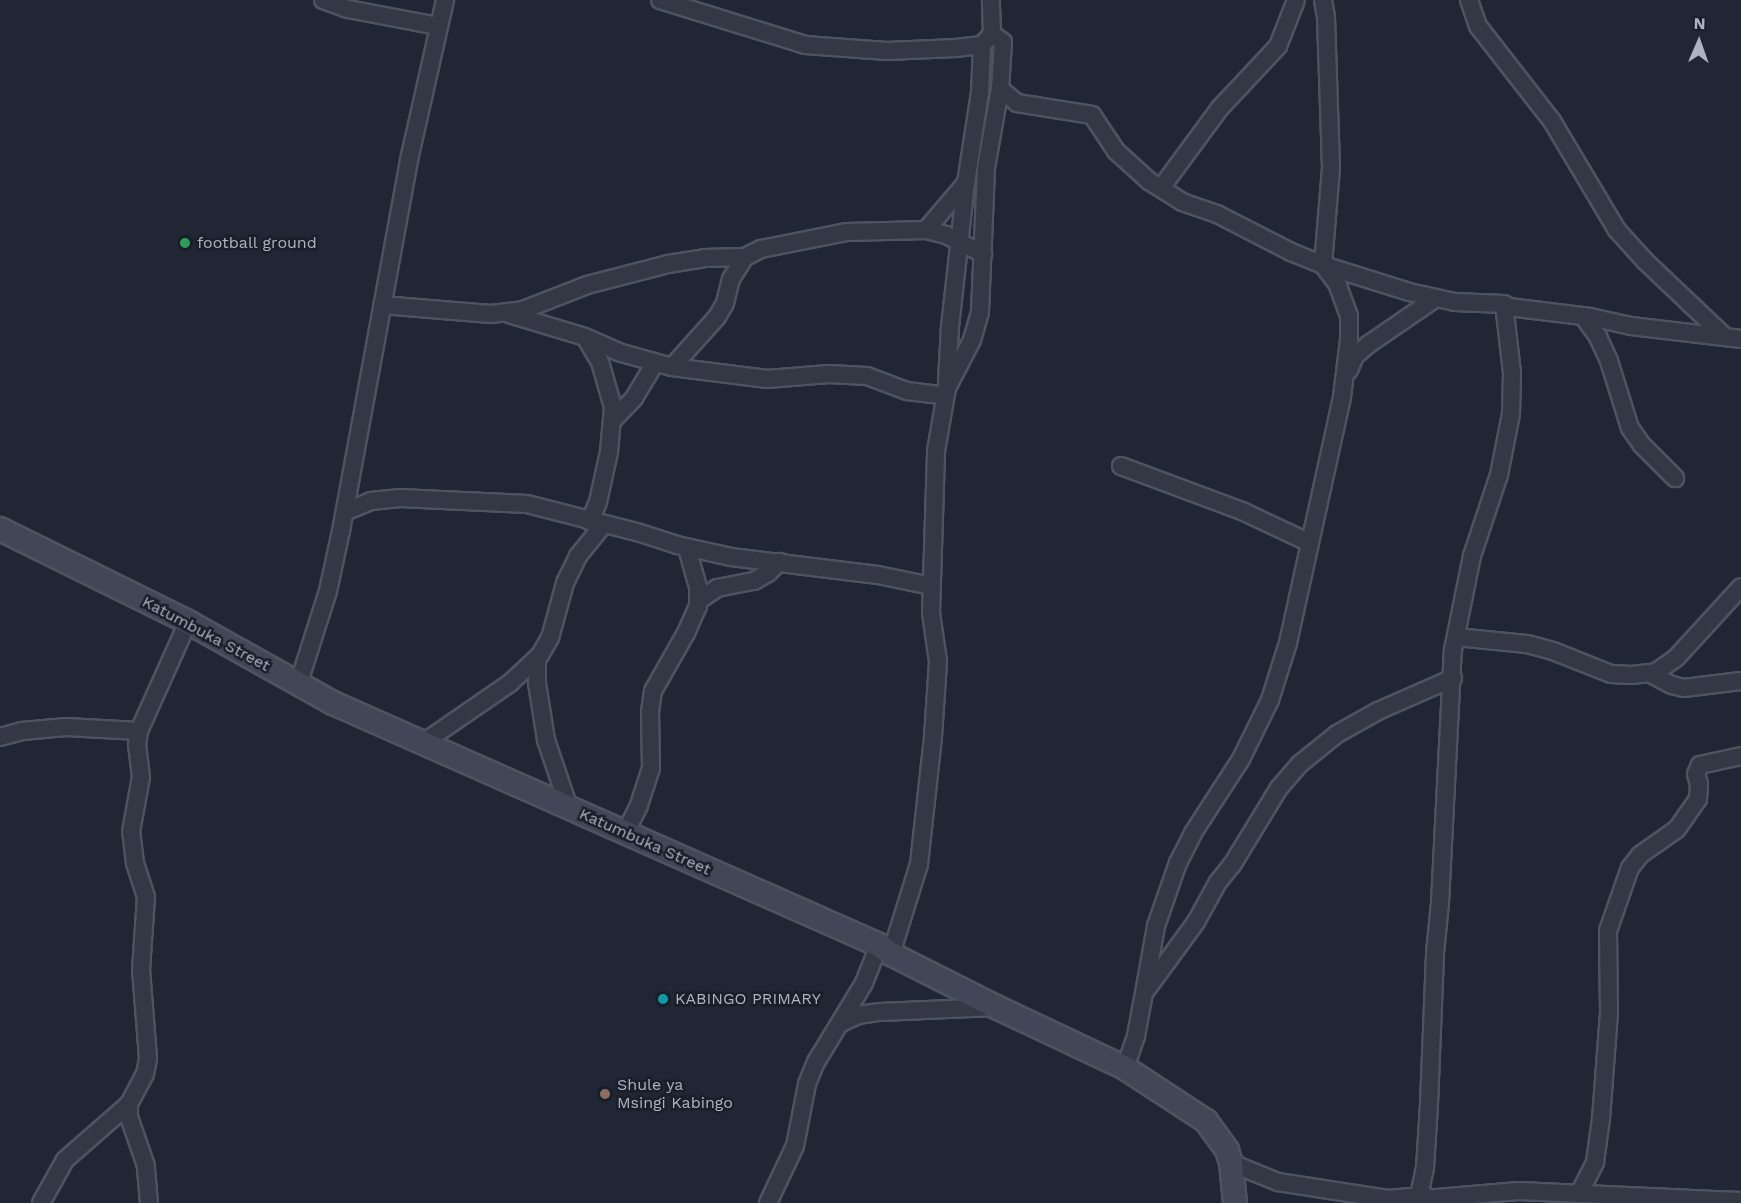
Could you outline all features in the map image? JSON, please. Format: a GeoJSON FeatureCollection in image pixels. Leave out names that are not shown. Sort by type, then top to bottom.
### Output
{"type":"FeatureCollection","features":[{"type":"Feature","properties":{"kind":"main road","name":"Katumbuka Street"},"geometry":{"type":"LineString","coordinates":[[0,529],[188,622],[333,703],[885,950],[996,1007],[1125,1068],[1206,1121],[1224,1145],[1232,1163],[1235,1203]]}},
{"type":"Feature","properties":{"kind":"street"},"geometry":{"type":"LineString","coordinates":[[323,0],[348,9],[438,26]]}},
{"type":"Feature","properties":{"kind":"street"},"geometry":{"type":"LineString","coordinates":[[299,682],[328,591],[345,512],[382,305],[445,0]]}},
{"type":"Feature","properties":{"kind":"street"},"geometry":{"type":"LineString","coordinates":[[660,0],[806,45],[887,51],[987,39],[1003,42],[1000,89],[986,168],[980,312],[972,340],[946,392]]}},
{"type":"Feature","properties":{"kind":"street"},"geometry":{"type":"LineString","coordinates":[[768,1203],[795,1146],[807,1084],[816,1062],[885,950],[919,864],[933,737],[938,660],[931,613],[936,452],[946,392],[950,327],[966,183],[991,0]]}},
{"type":"Feature","properties":{"kind":"street"},"geometry":{"type":"LineString","coordinates":[[1161,188],[1220,108],[1278,46],[1296,0]]}},
{"type":"Feature","properties":{"kind":"street"},"geometry":{"type":"LineString","coordinates":[[1125,1068],[1136,1036],[1156,926],[1178,863],[1193,833],[1241,759],[1270,700],[1288,643],[1342,397],[1349,316],[1338,285],[1323,265],[1331,168],[1326,17],[1323,0]]}},
{"type":"Feature","properties":{"kind":"street"},"geometry":{"type":"LineString","coordinates":[[1469,0],[1478,26],[1552,121],[1617,230],[1723,335]]}},
{"type":"Feature","properties":{"kind":"street"},"geometry":{"type":"LineString","coordinates":[[1000,89],[1017,103],[1092,115],[1116,151],[1149,182],[1182,202],[1217,214],[1290,252],[1323,265],[1455,302],[1504,304],[1509,307],[1583,316],[1666,331],[1723,335],[1741,339]]}},
{"type":"Feature","properties":{"kind":"street"},"geometry":{"type":"LineString","coordinates":[[926,230],[966,183]]}},
{"type":"Feature","properties":{"kind":"street"},"geometry":{"type":"LineString","coordinates":[[382,305],[470,313],[505,313],[523,310],[587,285],[668,264],[704,258],[745,256],[761,249],[847,232],[926,230],[946,235],[983,254]]}},
{"type":"Feature","properties":{"kind":"street"},"geometry":{"type":"LineString","coordinates":[[672,367],[717,317],[731,279],[745,256]]}},
{"type":"Feature","properties":{"kind":"street"},"geometry":{"type":"LineString","coordinates":[[1343,381],[1355,356],[1436,298]]}},
{"type":"Feature","properties":{"kind":"street"},"geometry":{"type":"LineString","coordinates":[[1421,1199],[1429,1104],[1435,953],[1456,637],[1472,556],[1499,475],[1511,414],[1512,373],[1504,304]]}},
{"type":"Feature","properties":{"kind":"street"},"geometry":{"type":"LineString","coordinates":[[505,313],[585,336],[618,352],[672,367],[767,379],[829,374],[867,376],[907,392],[946,392]]}},
{"type":"Feature","properties":{"kind":"street"},"geometry":{"type":"LineString","coordinates":[[1583,316],[1598,337],[1609,361],[1630,428],[1642,445],[1675,478]]}},
{"type":"Feature","properties":{"kind":"street"},"geometry":{"type":"LineString","coordinates":[[423,743],[510,683],[537,658],[550,638],[565,583],[597,523],[613,406],[600,362],[585,336]]}},
{"type":"Feature","properties":{"kind":"street"},"geometry":{"type":"LineString","coordinates":[[612,421],[634,398],[655,363]]}},
{"type":"Feature","properties":{"kind":"street"},"geometry":{"type":"LineString","coordinates":[[1121,466],[1242,511],[1310,543]]}},
{"type":"Feature","properties":{"kind":"street"},"geometry":{"type":"LineString","coordinates":[[345,512],[371,501],[400,498],[441,498],[527,504],[687,548],[731,557],[878,575],[931,586]]}},
{"type":"Feature","properties":{"kind":"street"},"geometry":{"type":"LineString","coordinates":[[625,833],[639,805],[651,768],[650,712],[653,691],[686,633],[698,601],[698,587],[687,548]]}},
{"type":"Feature","properties":{"kind":"street"},"geometry":{"type":"LineString","coordinates":[[698,601],[717,588],[754,581],[768,573],[779,562]]}},
{"type":"Feature","properties":{"kind":"street"},"geometry":{"type":"LineString","coordinates":[[1456,637],[1527,644],[1553,651],[1611,674],[1649,673],[1665,668],[1676,658],[1741,587]]}},
{"type":"Feature","properties":{"kind":"street"},"geometry":{"type":"LineString","coordinates":[[41,1203],[65,1160],[129,1104],[145,1074],[147,1058],[141,970],[146,897],[135,863],[130,832],[140,789],[139,731],[188,622]]}},
{"type":"Feature","properties":{"kind":"street"},"geometry":{"type":"LineString","coordinates":[[537,658],[537,682],[546,740],[569,808]]}},
{"type":"Feature","properties":{"kind":"street"},"geometry":{"type":"LineString","coordinates":[[1649,673],[1671,685],[1684,688],[1741,681]]}},
{"type":"Feature","properties":{"kind":"street"},"geometry":{"type":"LineString","coordinates":[[1144,993],[1196,922],[1218,882],[1232,865],[1279,788],[1301,763],[1347,728],[1377,711],[1453,678]]}},
{"type":"Feature","properties":{"kind":"street"},"geometry":{"type":"LineString","coordinates":[[0,737],[22,731],[66,727],[139,731]]}},
{"type":"Feature","properties":{"kind":"street"},"geometry":{"type":"LineString","coordinates":[[1579,1194],[1595,1162],[1601,1119],[1610,1013],[1608,931],[1630,868],[1640,855],[1677,829],[1698,799],[1699,784],[1696,774],[1700,765],[1741,756]]}},
{"type":"Feature","properties":{"kind":"street"},"geometry":{"type":"LineString","coordinates":[[841,1023],[858,1015],[880,1012],[996,1007]]}},
{"type":"Feature","properties":{"kind":"street"},"geometry":{"type":"LineString","coordinates":[[129,1104],[133,1134],[146,1166],[149,1203]]}},
{"type":"Feature","properties":{"kind":"street"},"geometry":{"type":"LineString","coordinates":[[1232,1163],[1278,1182],[1388,1199],[1425,1199],[1519,1191],[1741,1201]]}},
{"type":"Feature","properties":{"kind":"place","name":"football ground"},"geometry":{"type":"Point","coordinates":[185,243]}},
{"type":"Feature","properties":{"kind":"place","name":"KABINGO PRIMARY"},"geometry":{"type":"Point","coordinates":[663,999]}},
{"type":"Feature","properties":{"kind":"place","name":"Shule ya Msingi Kabingo"},"geometry":{"type":"Point","coordinates":[605,1094]}}]}
